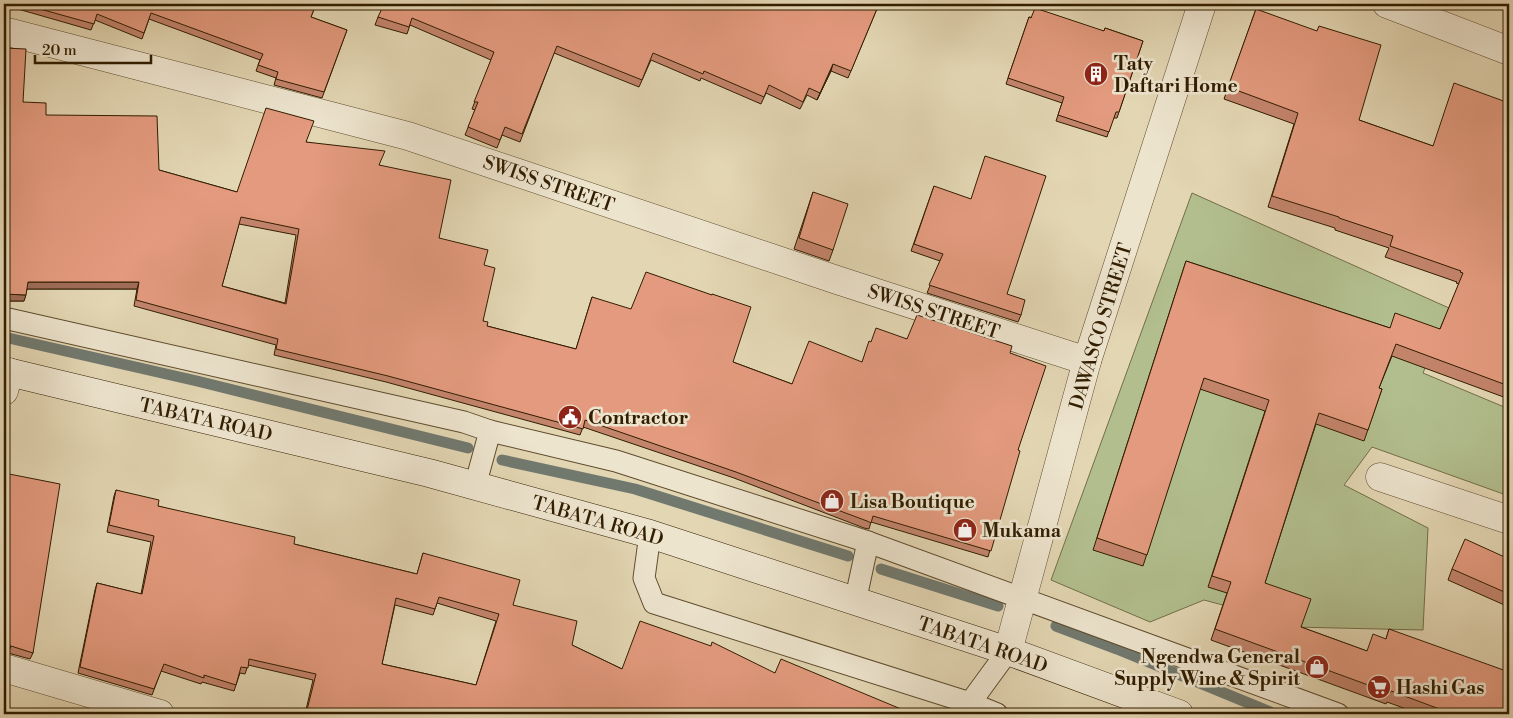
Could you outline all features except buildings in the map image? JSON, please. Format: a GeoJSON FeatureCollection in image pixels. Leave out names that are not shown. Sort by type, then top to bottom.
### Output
{"type":"FeatureCollection","features":[{"type":"Feature","properties":{"kind":"street","name":"DAWASCO STREET"},"geometry":{"type":"LineString","coordinates":[[1008,652],[1087,361],[1202,4]]}},
{"type":"Feature","properties":{"kind":"street"},"geometry":{"type":"LineString","coordinates":[[1386,4],[1509,51]]}},
{"type":"Feature","properties":{"kind":"street","name":"SWISS STREET"},"geometry":{"type":"LineString","coordinates":[[4,31],[408,136],[1087,361]]}},
{"type":"Feature","properties":{"kind":"street","name":"TABATA ROAD"},"geometry":{"type":"LineString","coordinates":[[5,378],[429,473],[650,534],[1008,652],[1179,714]]}},
{"type":"Feature","properties":{"kind":"street"},"geometry":{"type":"LineString","coordinates":[[1380,477],[1509,520]]}},
{"type":"Feature","properties":{"kind":"street"},"geometry":{"type":"LineString","coordinates":[[4,668],[160,714]]}},
{"type":"Feature","properties":{"kind":"lane"},"geometry":{"type":"LineString","coordinates":[[4,318],[464,422],[490,431],[616,461],[868,542],[1303,708],[1338,714]]}},
{"type":"Feature","properties":{"kind":"lane"},"geometry":{"type":"LineString","coordinates":[[475,486],[490,431]]}},
{"type":"Feature","properties":{"kind":"lane"},"geometry":{"type":"LineString","coordinates":[[650,534],[644,578],[654,603],[970,703],[997,714]]}},
{"type":"Feature","properties":{"kind":"lane"},"geometry":{"type":"LineString","coordinates":[[855,602],[868,542]]}},
{"type":"Feature","properties":{"kind":"lane"},"geometry":{"type":"LineString","coordinates":[[970,703],[1008,652]]}},
{"type":"Feature","properties":{"kind":"green space"},"geometry":{"type":"Polygon","coordinates":[[[1192,193],[1449,308],[1423,373],[1509,409],[1509,496],[1372,447],[1344,485],[1428,528],[1423,630],[1294,627],[1260,615],[1204,600],[1150,622],[1051,580],[1192,193]]]}},
{"type":"Feature","properties":{"kind":"waterway"},"geometry":{"type":"LineString","coordinates":[[4,337],[197,381],[468,448]]}},
{"type":"Feature","properties":{"kind":"waterway"},"geometry":{"type":"LineString","coordinates":[[502,460],[635,489],[848,556]]}},
{"type":"Feature","properties":{"kind":"waterway"},"geometry":{"type":"LineString","coordinates":[[881,569],[998,606]]}},
{"type":"Feature","properties":{"kind":"waterway"},"geometry":{"type":"LineString","coordinates":[[1056,626],[1275,714]]}},
{"type":"Feature","properties":{"kind":"place","name":"Taty Daftari Home"},"geometry":{"type":"Point","coordinates":[1096,74]}},
{"type":"Feature","properties":{"kind":"place","name":"Contractor"},"geometry":{"type":"Point","coordinates":[570,417]}},
{"type":"Feature","properties":{"kind":"place","name":"Lisa Boutique"},"geometry":{"type":"Point","coordinates":[832,501]}},
{"type":"Feature","properties":{"kind":"place","name":"Mukama"},"geometry":{"type":"Point","coordinates":[965,530]}},
{"type":"Feature","properties":{"kind":"place","name":"Ngendwa General Supply Wine & Spirit"},"geometry":{"type":"Point","coordinates":[1317,667]}},
{"type":"Feature","properties":{"kind":"place","name":"Hashi Gas"},"geometry":{"type":"Point","coordinates":[1379,687]}}]}
